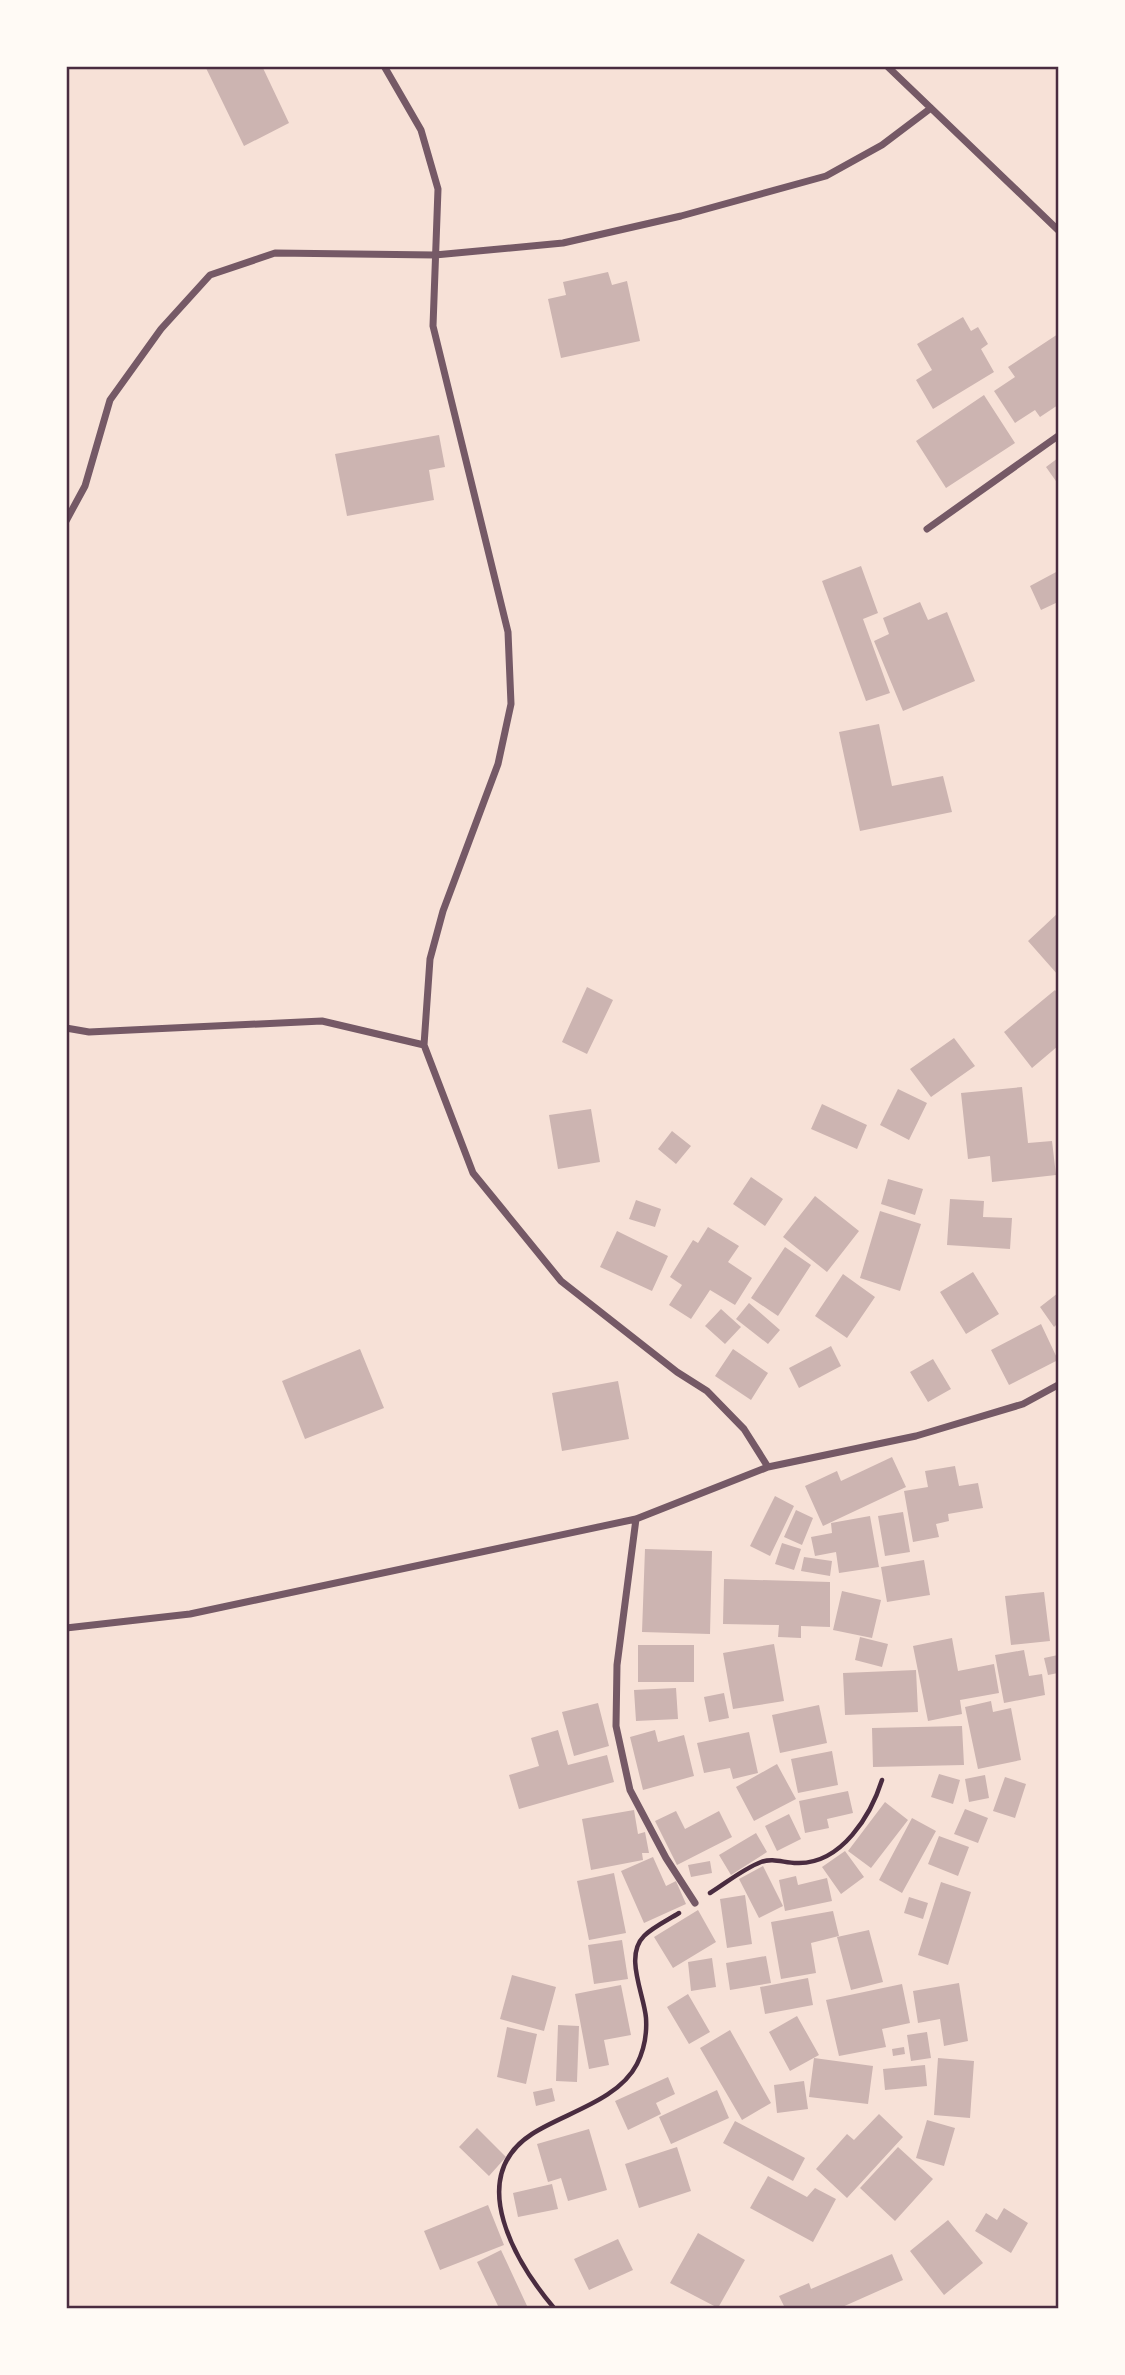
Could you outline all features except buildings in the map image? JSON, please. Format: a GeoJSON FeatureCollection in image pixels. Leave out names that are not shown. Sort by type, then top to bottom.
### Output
{"type":"FeatureCollection","features":[{"type":"Feature","properties":{"kind":"street"},"geometry":{"type":"LineString","coordinates":[[384,66],[421,130],[438,189],[433,326],[508,632],[511,704],[498,764],[443,911],[430,959],[424,1045],[473,1173],[561,1281],[677,1372],[707,1391],[744,1429],[768,1466]]}},
{"type":"Feature","properties":{"kind":"street"},"geometry":{"type":"LineString","coordinates":[[887,66],[1059,230]]}},
{"type":"Feature","properties":{"kind":"street"},"geometry":{"type":"LineString","coordinates":[[66,521],[85,486],[110,400],[161,329],[210,275],[275,253],[435,254],[563,243],[681,216],[826,176],[882,145],[930,108]]}},
{"type":"Feature","properties":{"kind":"street"},"geometry":{"type":"LineString","coordinates":[[927,529],[1059,436]]}},
{"type":"Feature","properties":{"kind":"street"},"geometry":{"type":"LineString","coordinates":[[66,1028],[89,1032],[322,1021],[424,1045]]}},
{"type":"Feature","properties":{"kind":"street"},"geometry":{"type":"LineString","coordinates":[[66,1628],[190,1614],[636,1519],[768,1466],[916,1436],[1023,1404],[1059,1385]]}},
{"type":"Feature","properties":{"kind":"street"},"geometry":{"type":"LineString","coordinates":[[636,1519],[617,1665],[616,1726],[630,1790],[666,1858],[695,1903]]}},
{"type":"Feature","properties":{"kind":"path"},"geometry":{"type":"LineString","coordinates":[[554,2308],[531,2283],[510,2238],[499,2205],[500,2174],[513,2151],[531,2134],[609,2093],[636,2067],[645,2040],[646,2018],[635,1962],[636,1948],[644,1936],[762,1862],[799,1863],[816,1860],[832,1850],[852,1836],[870,1814],[882,1780]]}}]}
